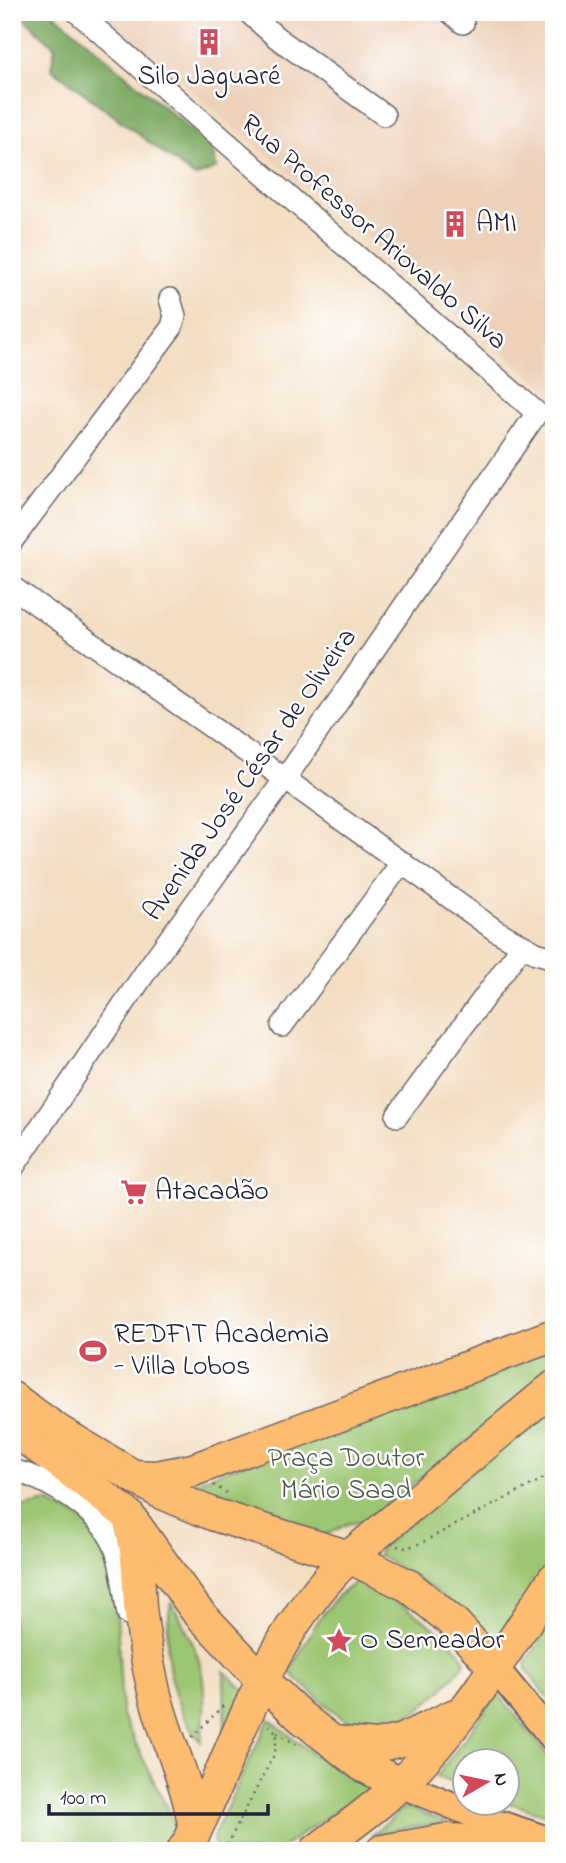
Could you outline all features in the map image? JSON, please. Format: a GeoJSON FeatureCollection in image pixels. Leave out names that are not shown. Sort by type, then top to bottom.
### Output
{"type":"FeatureCollection","features":[{"type":"Feature","properties":{"kind":"highway"},"geometry":{"type":"LineString","coordinates":[[131,1476],[156,1477],[193,1470],[554,1335]]}},
{"type":"Feature","properties":{"kind":"highway"},"geometry":{"type":"LineString","coordinates":[[189,1841],[249,1707],[284,1638],[324,1580],[349,1556],[554,1388]]}},
{"type":"Feature","properties":{"kind":"highway"},"geometry":{"type":"LineString","coordinates":[[12,1398],[58,1431],[160,1492],[212,1514],[349,1556],[409,1587],[454,1623],[495,1668]]}},
{"type":"Feature","properties":{"kind":"highway"},"geometry":{"type":"LineString","coordinates":[[12,1429],[128,1515],[197,1610],[263,1681],[301,1717],[362,1765],[400,1784]]}},
{"type":"Feature","properties":{"kind":"highway"},"geometry":{"type":"LineString","coordinates":[[128,1515],[136,1541],[140,1605],[147,1660],[157,1707],[193,1810],[189,1841]]}},
{"type":"Feature","properties":{"kind":"highway"},"geometry":{"type":"LineString","coordinates":[[316,1851],[388,1796],[436,1745],[495,1668],[554,1579]]}},
{"type":"Feature","properties":{"kind":"highway"},"geometry":{"type":"LineString","coordinates":[[333,1742],[376,1746],[402,1740],[463,1710]]}},
{"type":"Feature","properties":{"kind":"highway"},"geometry":{"type":"LineString","coordinates":[[383,1851],[446,1840],[554,1843]]}},
{"type":"Feature","properties":{"kind":"main road"},"geometry":{"type":"LineString","coordinates":[[495,1668],[554,1739]]}},
{"type":"Feature","properties":{"kind":"main road"},"geometry":{"type":"LineString","coordinates":[[400,1784],[490,1821],[554,1843]]}},
{"type":"Feature","properties":{"kind":"street","name":"Rua Professor Ariovaldo Silva"},"geometry":{"type":"LineString","coordinates":[[77,12],[537,414]]}},
{"type":"Feature","properties":{"kind":"street"},"geometry":{"type":"LineString","coordinates":[[248,12],[276,37],[351,89],[383,115]]}},
{"type":"Feature","properties":{"kind":"street"},"geometry":{"type":"LineString","coordinates":[[12,541],[172,327],[174,316],[170,299]]}},
{"type":"Feature","properties":{"kind":"street","name":"Avenida José César de Oliveira"},"geometry":{"type":"LineString","coordinates":[[12,1169],[151,964],[285,779],[537,414]]}},
{"type":"Feature","properties":{"kind":"street"},"geometry":{"type":"LineString","coordinates":[[12,587],[495,930],[522,946],[554,958]]}},
{"type":"Feature","properties":{"kind":"street"},"geometry":{"type":"LineString","coordinates":[[282,1026],[402,862]]}},
{"type":"Feature","properties":{"kind":"street"},"geometry":{"type":"LineString","coordinates":[[397,1116],[522,946]]}},
{"type":"Feature","properties":{"kind":"street"},"geometry":{"type":"LineString","coordinates":[[16,1474],[50,1484],[74,1502],[111,1537],[117,1551],[133,1641],[137,1651],[147,1660]]}},
{"type":"Feature","properties":{"kind":"path"},"geometry":{"type":"LineString","coordinates":[[375,1536],[388,1544],[406,1548],[421,1543],[554,1473]]}},
{"type":"Feature","properties":{"kind":"path"},"geometry":{"type":"LineString","coordinates":[[173,1754],[226,1703]]}},
{"type":"Feature","properties":{"kind":"path"},"geometry":{"type":"LineString","coordinates":[[224,1851],[275,1753],[277,1733],[271,1728]]}},
{"type":"Feature","properties":{"kind":"shaded area"},"geometry":{"type":"Polygon","coordinates":[[[98,12],[554,12],[554,395],[314,194],[98,12]]]}},
{"type":"Feature","properties":{"kind":"green space"},"geometry":{"type":"Polygon","coordinates":[[[12,12],[52,12],[211,147],[217,168],[195,177],[51,68],[55,47],[19,14],[12,25],[12,12]]]}},
{"type":"Feature","properties":{"kind":"green space","name":"Praça Doutor Mário Saad"},"geometry":{"type":"Polygon","coordinates":[[[554,1348],[554,1372],[367,1521],[347,1524],[324,1536],[224,1501],[189,1484],[554,1348]]]}},
{"type":"Feature","properties":{"kind":"green space"},"geometry":{"type":"Polygon","coordinates":[[[554,1402],[554,1560],[498,1639],[492,1641],[452,1603],[378,1555],[380,1548],[554,1402]]]}},
{"type":"Feature","properties":{"kind":"green space"},"geometry":{"type":"Polygon","coordinates":[[[47,1502],[83,1519],[106,1560],[117,1615],[122,1715],[177,1829],[169,1851],[12,1851],[12,1510],[47,1502]]]}},
{"type":"Feature","properties":{"kind":"green space"},"geometry":{"type":"Polygon","coordinates":[[[357,1582],[419,1616],[450,1642],[465,1663],[443,1688],[416,1711],[402,1720],[386,1725],[370,1727],[352,1724],[289,1672],[326,1610],[346,1589],[357,1582]]]}},
{"type":"Feature","properties":{"kind":"green space"},"geometry":{"type":"Polygon","coordinates":[[[171,1602],[190,1637],[201,1669],[204,1721],[201,1742],[182,1711],[171,1676],[167,1639],[171,1602]]]}},
{"type":"Feature","properties":{"kind":"green space"},"geometry":{"type":"Polygon","coordinates":[[[554,1620],[554,1706],[526,1669],[527,1661],[554,1620]]]}},
{"type":"Feature","properties":{"kind":"green space"},"geometry":{"type":"Polygon","coordinates":[[[224,1671],[245,1691],[225,1734],[224,1671]]]}},
{"type":"Feature","properties":{"kind":"green space"},"geometry":{"type":"Polygon","coordinates":[[[498,1694],[554,1763],[554,1818],[520,1806],[520,1748],[458,1748],[498,1694]]]}},
{"type":"Feature","properties":{"kind":"green space"},"geometry":{"type":"Polygon","coordinates":[[[269,1719],[313,1754],[370,1788],[277,1851],[235,1851],[219,1848],[214,1844],[213,1837],[269,1719]]]}},
{"type":"Feature","properties":{"kind":"green space"},"geometry":{"type":"Polygon","coordinates":[[[450,1758],[450,1782],[436,1777],[450,1758]]]}},
{"type":"Feature","properties":{"kind":"green space"},"geometry":{"type":"Polygon","coordinates":[[[406,1807],[449,1823],[371,1835],[406,1807]]]}},
{"type":"Feature","properties":{"kind":"place","name":"Silo Jaguaré"},"geometry":{"type":"Point","coordinates":[209,42]}},
{"type":"Feature","properties":{"kind":"place","name":"AMI"},"geometry":{"type":"Point","coordinates":[455,224]}},
{"type":"Feature","properties":{"kind":"place","name":"Atacadão"},"geometry":{"type":"Point","coordinates":[134,1192]}},
{"type":"Feature","properties":{"kind":"place","name":"REDFIT Academia - Villa Lobos"},"geometry":{"type":"Point","coordinates":[93,1351]}},
{"type":"Feature","properties":{"kind":"place","name":"O Semeador"},"geometry":{"type":"Point","coordinates":[339,1641]}}]}
